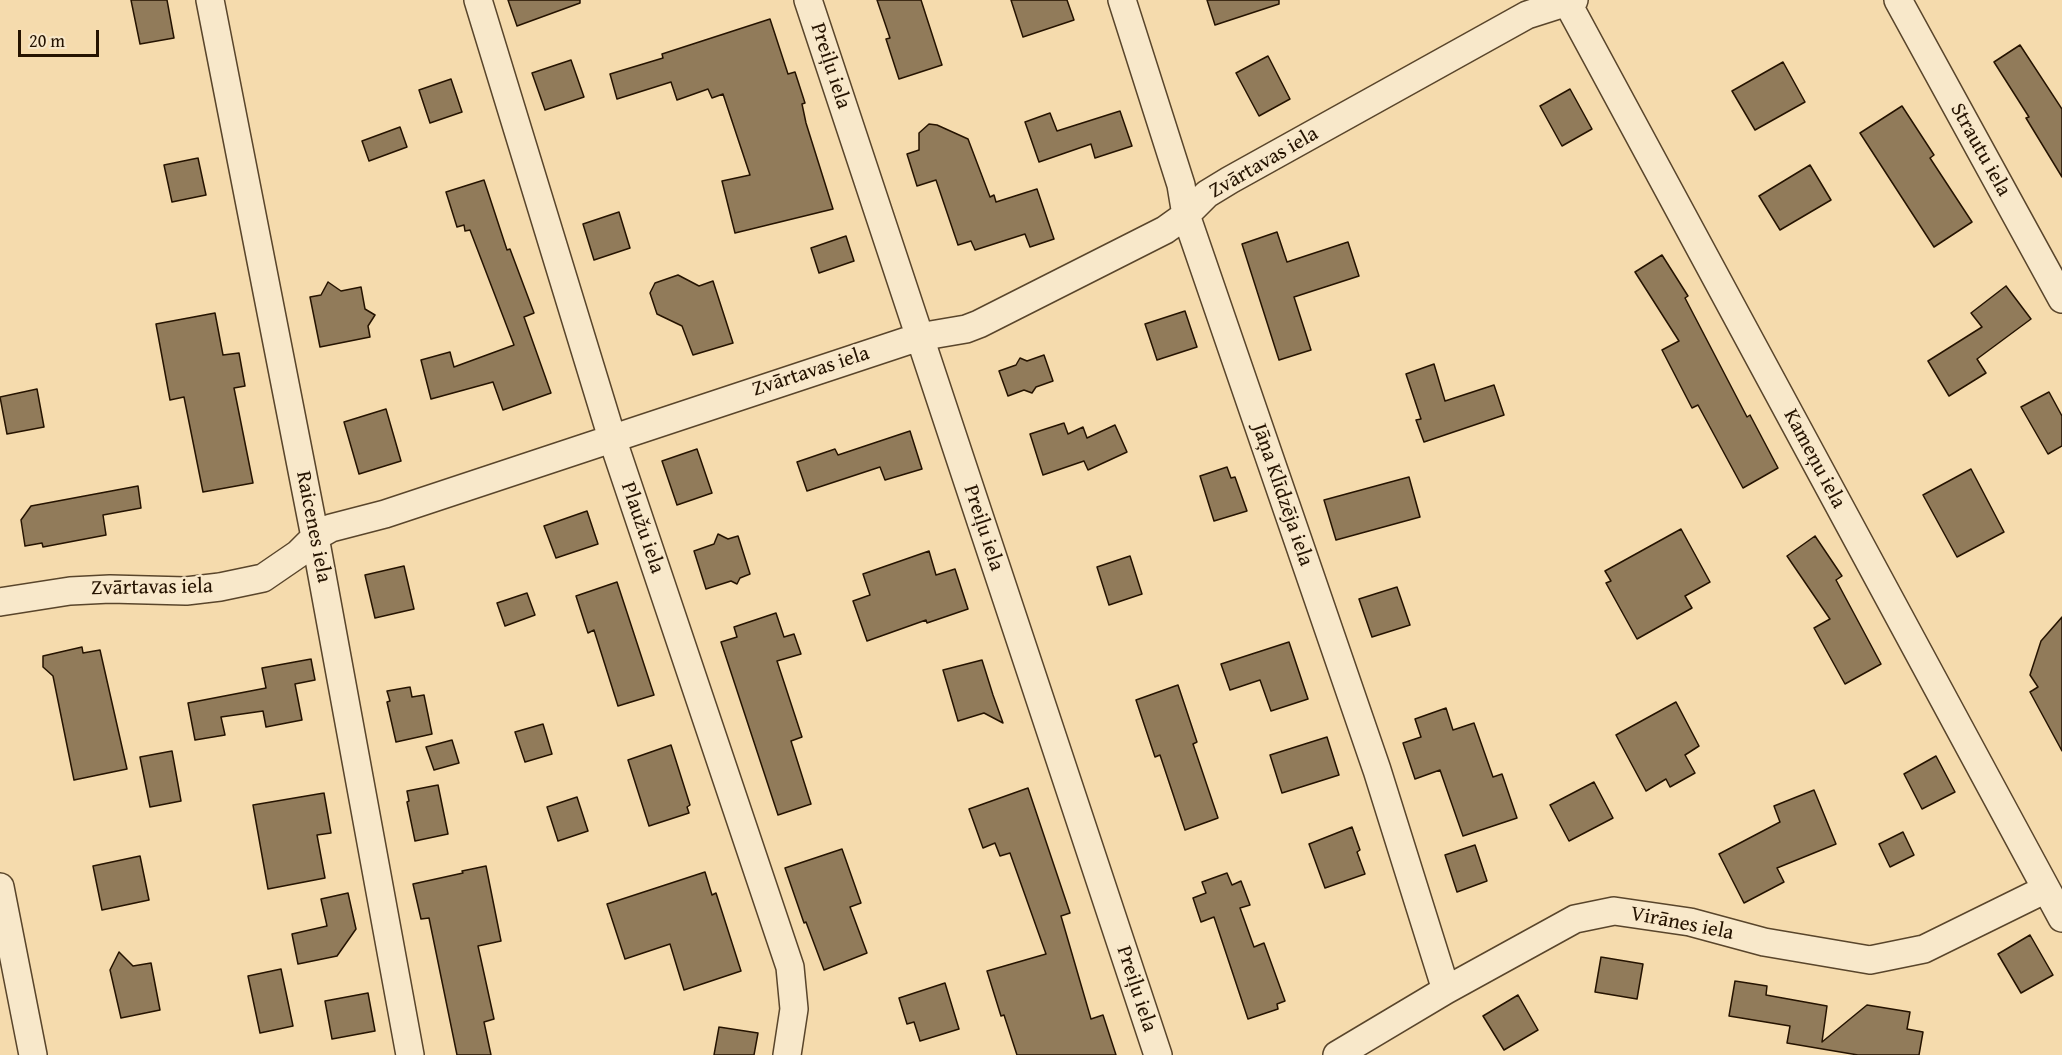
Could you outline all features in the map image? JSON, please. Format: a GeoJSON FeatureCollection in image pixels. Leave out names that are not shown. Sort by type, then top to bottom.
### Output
{"type":"FeatureCollection","features":[{"type":"Feature","properties":{"kind":"street","name":"Raicenes iela"},"geometry":{"type":"LineString","coordinates":[[210,0],[315,537],[410,1055]]}},
{"type":"Feature","properties":{"kind":"street","name":"Plaužu iela"},"geometry":{"type":"LineString","coordinates":[[478,0],[612,438],[790,967],[794,1009],[787,1055]]}},
{"type":"Feature","properties":{"kind":"street","name":"Preiļu iela"},"geometry":{"type":"LineString","coordinates":[[808,0],[1158,1055]]}},
{"type":"Feature","properties":{"kind":"street","name":"Jāņa Klīdzēja iela"},"geometry":{"type":"LineString","coordinates":[[1122,0],[1181,185],[1186,215],[1377,770],[1446,990]]}},
{"type":"Feature","properties":{"kind":"street","name":"Strautu iela"},"geometry":{"type":"LineString","coordinates":[[1898,0],[2062,299]]}},
{"type":"Feature","properties":{"kind":"street","name":"Zvārtavas iela"},"geometry":{"type":"LineString","coordinates":[[0,602],[70,591],[110,589],[186,591],[263,578],[298,554],[315,537],[331,528],[385,514],[919,337],[966,329],[1165,230],[1186,215],[1208,194],[1230,180],[1527,15],[1569,1]]}},
{"type":"Feature","properties":{"kind":"street","name":"Kameņu iela"},"geometry":{"type":"LineString","coordinates":[[1569,1],[2062,918]]}},
{"type":"Feature","properties":{"kind":"street"},"geometry":{"type":"LineString","coordinates":[[0,887],[33,1055]]}},
{"type":"Feature","properties":{"kind":"street","name":"Virānes iela"},"geometry":{"type":"LineString","coordinates":[[1337,1055],[1446,990],[1575,919],[1614,911],[1690,921],[1764,942],[1870,960],[1924,949],[2046,889]]}},
{"type":"Feature","properties":{"kind":"building"},"geometry":{"type":"Polygon","coordinates":[[[131,0],[167,0],[174,38],[140,44],[131,0]]]}},
{"type":"Feature","properties":{"kind":"building"},"geometry":{"type":"Polygon","coordinates":[[[508,0],[580,0],[580,3],[517,26],[508,0]]]}},
{"type":"Feature","properties":{"kind":"building"},"geometry":{"type":"Polygon","coordinates":[[[877,0],[921,0],[942,65],[899,79],[886,39],[890,38],[877,0]]]}},
{"type":"Feature","properties":{"kind":"building"},"geometry":{"type":"Polygon","coordinates":[[[1011,0],[1067,0],[1074,20],[1023,37],[1011,0]]]}},
{"type":"Feature","properties":{"kind":"building"},"geometry":{"type":"Polygon","coordinates":[[[1207,0],[1279,0],[1279,4],[1215,25],[1207,0]]]}},
{"type":"Feature","properties":{"kind":"building"},"geometry":{"type":"Polygon","coordinates":[[[770,19],[788,74],[795,72],[805,103],[802,104],[806,123],[833,209],[735,233],[722,181],[750,175],[723,94],[712,98],[708,89],[677,100],[671,82],[617,99],[610,74],[663,58],[662,54],[770,19]]]}},
{"type":"Feature","properties":{"kind":"building"},"geometry":{"type":"Polygon","coordinates":[[[2020,45],[2062,109],[2062,177],[2026,118],[2029,117],[1994,62],[2020,45]]]}},
{"type":"Feature","properties":{"kind":"building"},"geometry":{"type":"Polygon","coordinates":[[[1268,56],[1290,99],[1259,116],[1236,73],[1268,56]]]}},
{"type":"Feature","properties":{"kind":"building"},"geometry":{"type":"Polygon","coordinates":[[[571,60],[584,97],[545,110],[532,73],[571,60]]]}},
{"type":"Feature","properties":{"kind":"building"},"geometry":{"type":"Polygon","coordinates":[[[1783,62],[1805,102],[1755,130],[1732,91],[1783,62]]]}},
{"type":"Feature","properties":{"kind":"building"},"geometry":{"type":"Polygon","coordinates":[[[451,79],[462,112],[430,123],[419,90],[451,79]]]}},
{"type":"Feature","properties":{"kind":"building"},"geometry":{"type":"Polygon","coordinates":[[[1570,89],[1592,129],[1562,146],[1540,106],[1570,89]]]}},
{"type":"Feature","properties":{"kind":"building"},"geometry":{"type":"Polygon","coordinates":[[[1902,106],[1934,155],[1930,158],[1972,222],[1934,247],[1860,133],[1902,106]]]}},
{"type":"Feature","properties":{"kind":"building"},"geometry":{"type":"Polygon","coordinates":[[[1120,111],[1132,146],[1095,158],[1091,144],[1039,162],[1025,122],[1050,113],[1057,131],[1120,111]]]}},
{"type":"Feature","properties":{"kind":"building"},"geometry":{"type":"Polygon","coordinates":[[[929,124],[937,125],[968,139],[990,197],[994,195],[996,202],[1037,189],[1054,239],[1030,247],[1025,234],[975,250],[971,241],[958,245],[936,180],[917,186],[907,154],[919,150],[919,133],[929,124]]]}},
{"type":"Feature","properties":{"kind":"building"},"geometry":{"type":"Polygon","coordinates":[[[400,127],[407,147],[369,161],[362,141],[400,127]]]}},
{"type":"Feature","properties":{"kind":"building"},"geometry":{"type":"Polygon","coordinates":[[[198,158],[206,195],[172,202],[164,165],[198,158]]]}},
{"type":"Feature","properties":{"kind":"building"},"geometry":{"type":"Polygon","coordinates":[[[1810,165],[1831,200],[1780,230],[1759,196],[1810,165]]]}},
{"type":"Feature","properties":{"kind":"building"},"geometry":{"type":"Polygon","coordinates":[[[484,180],[507,250],[510,249],[534,313],[524,317],[551,393],[503,410],[493,382],[431,399],[421,360],[450,352],[454,367],[514,345],[470,230],[465,231],[464,225],[457,227],[446,192],[484,180]]]}},
{"type":"Feature","properties":{"kind":"building"},"geometry":{"type":"Polygon","coordinates":[[[619,212],[630,248],[594,260],[583,224],[619,212]]]}},
{"type":"Feature","properties":{"kind":"building"},"geometry":{"type":"Polygon","coordinates":[[[1277,232],[1287,262],[1348,242],[1359,276],[1294,297],[1311,350],[1279,360],[1242,244],[1277,232]]]}},
{"type":"Feature","properties":{"kind":"building"},"geometry":{"type":"Polygon","coordinates":[[[846,236],[854,261],[819,273],[811,248],[846,236]]]}},
{"type":"Feature","properties":{"kind":"building"},"geometry":{"type":"Polygon","coordinates":[[[1662,255],[1688,296],[1685,298],[1747,417],[1750,415],[1778,468],[1743,488],[1698,405],[1692,408],[1662,350],[1679,341],[1635,272],[1662,255]]]}},
{"type":"Feature","properties":{"kind":"building"},"geometry":{"type":"Polygon","coordinates":[[[678,275],[699,286],[713,281],[733,343],[693,355],[682,326],[657,314],[650,293],[655,283],[678,275]]]}},
{"type":"Feature","properties":{"kind":"building"},"geometry":{"type":"Polygon","coordinates":[[[328,282],[341,291],[361,287],[365,309],[375,315],[368,326],[370,337],[320,347],[310,297],[321,295],[328,282]]]}},
{"type":"Feature","properties":{"kind":"building"},"geometry":{"type":"Polygon","coordinates":[[[2006,286],[2031,319],[1977,359],[1986,373],[1949,396],[1928,361],[1982,327],[1971,313],[2006,286]]]}},
{"type":"Feature","properties":{"kind":"building"},"geometry":{"type":"Polygon","coordinates":[[[1185,311],[1197,347],[1157,360],[1145,324],[1185,311]]]}},
{"type":"Feature","properties":{"kind":"building"},"geometry":{"type":"Polygon","coordinates":[[[215,313],[223,355],[239,353],[245,386],[234,388],[253,483],[203,492],[184,397],[170,400],[156,324],[215,313]]]}},
{"type":"Feature","properties":{"kind":"building"},"geometry":{"type":"Polygon","coordinates":[[[1044,355],[1053,381],[1036,387],[1032,393],[1024,390],[1008,396],[999,371],[1016,365],[1020,358],[1027,361],[1044,355]]]}},
{"type":"Feature","properties":{"kind":"building"},"geometry":{"type":"Polygon","coordinates":[[[1434,364],[1445,401],[1494,385],[1504,415],[1424,442],[1416,420],[1421,419],[1406,374],[1434,364]]]}},
{"type":"Feature","properties":{"kind":"building"},"geometry":{"type":"Polygon","coordinates":[[[37,389],[44,427],[7,434],[0,397],[37,389]]]}},
{"type":"Feature","properties":{"kind":"building"},"geometry":{"type":"Polygon","coordinates":[[[2049,392],[2062,416],[2062,446],[2048,454],[2021,407],[2049,392]]]}},
{"type":"Feature","properties":{"kind":"building"},"geometry":{"type":"Polygon","coordinates":[[[386,409],[401,461],[359,474],[344,422],[386,409]]]}},
{"type":"Feature","properties":{"kind":"building"},"geometry":{"type":"Polygon","coordinates":[[[1064,423],[1068,434],[1083,427],[1087,438],[1115,425],[1127,452],[1088,470],[1084,461],[1043,475],[1030,434],[1064,423]]]}},
{"type":"Feature","properties":{"kind":"building"},"geometry":{"type":"Polygon","coordinates":[[[910,431],[922,469],[885,480],[880,467],[807,491],[797,462],[835,449],[838,455],[910,431]]]}},
{"type":"Feature","properties":{"kind":"building"},"geometry":{"type":"Polygon","coordinates":[[[697,449],[712,493],[677,505],[662,461],[697,449]]]}},
{"type":"Feature","properties":{"kind":"building"},"geometry":{"type":"Polygon","coordinates":[[[1227,467],[1231,478],[1235,477],[1247,511],[1214,521],[1200,476],[1227,467]]]}},
{"type":"Feature","properties":{"kind":"building"},"geometry":{"type":"Polygon","coordinates":[[[1971,469],[2004,532],[1957,557],[1923,495],[1971,469]]]}},
{"type":"Feature","properties":{"kind":"building"},"geometry":{"type":"Polygon","coordinates":[[[1409,477],[1420,517],[1336,540],[1324,500],[1409,477]]]}},
{"type":"Feature","properties":{"kind":"building"},"geometry":{"type":"Polygon","coordinates":[[[138,486],[141,508],[103,515],[106,535],[43,547],[42,543],[25,546],[21,520],[31,506],[138,486]]]}},
{"type":"Feature","properties":{"kind":"building"},"geometry":{"type":"Polygon","coordinates":[[[587,511],[598,544],[556,558],[544,526],[587,511]]]}},
{"type":"Feature","properties":{"kind":"building"},"geometry":{"type":"Polygon","coordinates":[[[1681,529],[1710,582],[1685,596],[1692,608],[1637,639],[1606,583],[1611,581],[1605,571],[1681,529]]]}},
{"type":"Feature","properties":{"kind":"building"},"geometry":{"type":"Polygon","coordinates":[[[718,534],[728,539],[738,536],[750,574],[740,578],[737,584],[731,581],[706,589],[694,551],[714,544],[718,534]]]}},
{"type":"Feature","properties":{"kind":"building"},"geometry":{"type":"Polygon","coordinates":[[[1815,536],[1842,576],[1836,580],[1881,664],[1845,684],[1814,628],[1830,619],[1787,556],[1815,536]]]}},
{"type":"Feature","properties":{"kind":"building"},"geometry":{"type":"Polygon","coordinates":[[[929,551],[936,575],[955,569],[968,609],[927,623],[926,620],[867,641],[853,601],[870,595],[863,574],[929,551]]]}},
{"type":"Feature","properties":{"kind":"building"},"geometry":{"type":"Polygon","coordinates":[[[1130,556],[1142,594],[1109,605],[1097,567],[1130,556]]]}},
{"type":"Feature","properties":{"kind":"building"},"geometry":{"type":"Polygon","coordinates":[[[404,566],[414,609],[375,618],[365,575],[404,566]]]}},
{"type":"Feature","properties":{"kind":"building"},"geometry":{"type":"Polygon","coordinates":[[[617,582],[654,695],[618,706],[594,630],[588,633],[576,596],[617,582]]]}},
{"type":"Feature","properties":{"kind":"building"},"geometry":{"type":"Polygon","coordinates":[[[1397,587],[1410,625],[1372,637],[1359,599],[1397,587]]]}},
{"type":"Feature","properties":{"kind":"building"},"geometry":{"type":"Polygon","coordinates":[[[527,593],[535,615],[505,626],[497,603],[527,593]]]}},
{"type":"Feature","properties":{"kind":"building"},"geometry":{"type":"Polygon","coordinates":[[[776,613],[784,637],[794,634],[801,654],[777,661],[802,737],[791,741],[811,804],[778,815],[721,642],[737,637],[734,627],[776,613]]]}},
{"type":"Feature","properties":{"kind":"building"},"geometry":{"type":"Polygon","coordinates":[[[2062,617],[2062,751],[2030,692],[2038,687],[2030,675],[2041,641],[2062,617]]]}},
{"type":"Feature","properties":{"kind":"building"},"geometry":{"type":"Polygon","coordinates":[[[1289,642],[1308,699],[1271,711],[1260,680],[1230,690],[1221,664],[1289,642]]]}},
{"type":"Feature","properties":{"kind":"building"},"geometry":{"type":"Polygon","coordinates":[[[82,647],[83,653],[100,650],[127,769],[74,780],[53,676],[43,667],[43,656],[82,647]]]}},
{"type":"Feature","properties":{"kind":"building"},"geometry":{"type":"Polygon","coordinates":[[[311,659],[315,680],[295,684],[302,720],[266,727],[263,711],[221,717],[225,735],[195,740],[188,703],[266,688],[262,668],[311,659]]]}},
{"type":"Feature","properties":{"kind":"building"},"geometry":{"type":"Polygon","coordinates":[[[982,660],[1003,723],[984,713],[958,721],[943,670],[982,660]]]}},
{"type":"Feature","properties":{"kind":"building"},"geometry":{"type":"Polygon","coordinates":[[[1178,685],[1197,742],[1193,744],[1218,818],[1185,830],[1160,755],[1155,757],[1136,700],[1178,685]]]}},
{"type":"Feature","properties":{"kind":"building"},"geometry":{"type":"Polygon","coordinates":[[[410,687],[412,697],[424,695],[432,734],[396,742],[387,702],[390,701],[387,691],[410,687]]]}},
{"type":"Feature","properties":{"kind":"building"},"geometry":{"type":"Polygon","coordinates":[[[1676,702],[1699,746],[1685,755],[1695,773],[1670,787],[1666,779],[1646,791],[1616,735],[1676,702]]]}},
{"type":"Feature","properties":{"kind":"building"},"geometry":{"type":"Polygon","coordinates":[[[1446,708],[1453,730],[1474,723],[1493,777],[1502,774],[1517,818],[1463,836],[1440,770],[1415,779],[1403,743],[1421,737],[1415,719],[1446,708]]]}},
{"type":"Feature","properties":{"kind":"building"},"geometry":{"type":"Polygon","coordinates":[[[543,724],[552,754],[525,762],[515,732],[543,724]]]}},
{"type":"Feature","properties":{"kind":"building"},"geometry":{"type":"Polygon","coordinates":[[[1327,737],[1339,775],[1282,793],[1270,755],[1327,737]]]}},
{"type":"Feature","properties":{"kind":"building"},"geometry":{"type":"Polygon","coordinates":[[[452,740],[459,763],[434,770],[426,747],[452,740]]]}},
{"type":"Feature","properties":{"kind":"building"},"geometry":{"type":"Polygon","coordinates":[[[671,745],[690,805],[687,807],[689,813],[649,826],[628,760],[671,745]]]}},
{"type":"Feature","properties":{"kind":"building"},"geometry":{"type":"Polygon","coordinates":[[[172,751],[181,801],[150,807],[140,757],[172,751]]]}},
{"type":"Feature","properties":{"kind":"building"},"geometry":{"type":"Polygon","coordinates":[[[1936,756],[1955,792],[1922,809],[1904,774],[1936,756]]]}},
{"type":"Feature","properties":{"kind":"building"},"geometry":{"type":"Polygon","coordinates":[[[1594,782],[1613,818],[1569,841],[1550,805],[1594,782]]]}},
{"type":"Feature","properties":{"kind":"building"},"geometry":{"type":"Polygon","coordinates":[[[438,785],[448,834],[415,841],[407,791],[438,785]]]}},
{"type":"Feature","properties":{"kind":"building"},"geometry":{"type":"Polygon","coordinates":[[[1028,788],[1070,913],[1061,916],[1091,1019],[1103,1015],[1116,1055],[1017,1055],[1004,1015],[1001,1016],[987,971],[1046,954],[1010,853],[1000,856],[995,843],[983,848],[969,809],[1028,788]]]}},
{"type":"Feature","properties":{"kind":"building"},"geometry":{"type":"Polygon","coordinates":[[[1814,790],[1836,844],[1777,868],[1784,882],[1744,903],[1719,854],[1780,822],[1774,806],[1814,790]]]}},
{"type":"Feature","properties":{"kind":"building"},"geometry":{"type":"Polygon","coordinates":[[[324,793],[331,833],[317,835],[325,878],[268,889],[253,805],[324,793]]]}},
{"type":"Feature","properties":{"kind":"building"},"geometry":{"type":"Polygon","coordinates":[[[577,797],[588,831],[558,841],[547,807],[577,797]]]}},
{"type":"Feature","properties":{"kind":"building"},"geometry":{"type":"Polygon","coordinates":[[[1352,827],[1360,850],[1357,852],[1365,874],[1325,888],[1309,844],[1352,827]]]}},
{"type":"Feature","properties":{"kind":"building"},"geometry":{"type":"Polygon","coordinates":[[[1903,832],[1914,855],[1890,867],[1879,844],[1903,832]]]}},
{"type":"Feature","properties":{"kind":"building"},"geometry":{"type":"Polygon","coordinates":[[[1475,845],[1487,881],[1457,892],[1445,855],[1475,845]]]}},
{"type":"Feature","properties":{"kind":"building"},"geometry":{"type":"Polygon","coordinates":[[[842,849],[861,903],[850,907],[867,953],[824,970],[806,922],[804,923],[785,868],[842,849]]]}},
{"type":"Feature","properties":{"kind":"building"},"geometry":{"type":"Polygon","coordinates":[[[140,856],[149,900],[102,910],[93,866],[140,856]]]}},
{"type":"Feature","properties":{"kind":"building"},"geometry":{"type":"Polygon","coordinates":[[[486,866],[501,941],[478,946],[494,1019],[484,1022],[491,1055],[457,1055],[429,918],[421,919],[413,884],[486,866]]]}},
{"type":"Feature","properties":{"kind":"building"},"geometry":{"type":"Polygon","coordinates":[[[705,872],[712,895],[716,893],[741,971],[684,990],[670,944],[625,959],[607,904],[705,872]]]}},
{"type":"Feature","properties":{"kind":"building"},"geometry":{"type":"Polygon","coordinates":[[[1227,873],[1232,885],[1241,881],[1250,905],[1240,908],[1254,947],[1264,943],[1285,1001],[1277,1004],[1278,1009],[1248,1019],[1214,917],[1201,922],[1193,898],[1206,893],[1202,882],[1227,873]]]}},
{"type":"Feature","properties":{"kind":"building"},"geometry":{"type":"Polygon","coordinates":[[[348,893],[356,929],[337,956],[298,964],[292,934],[327,926],[321,899],[348,893]]]}},
{"type":"Feature","properties":{"kind":"building"},"geometry":{"type":"Polygon","coordinates":[[[2030,935],[2053,975],[2021,993],[1998,954],[2030,935]]]}},
{"type":"Feature","properties":{"kind":"building"},"geometry":{"type":"Polygon","coordinates":[[[119,952],[133,966],[151,963],[160,1010],[121,1018],[110,970],[119,952]]]}},
{"type":"Feature","properties":{"kind":"building"},"geometry":{"type":"Polygon","coordinates":[[[1601,957],[1643,964],[1637,999],[1595,992],[1601,957]]]}},
{"type":"Feature","properties":{"kind":"building"},"geometry":{"type":"Polygon","coordinates":[[[281,969],[293,1026],[260,1033],[248,976],[281,969]]]}},
{"type":"Feature","properties":{"kind":"building"},"geometry":{"type":"Polygon","coordinates":[[[1735,981],[1767,986],[1766,995],[1827,1006],[1822,1042],[1867,1005],[1910,1012],[1907,1029],[1923,1032],[1919,1055],[1858,1055],[1787,1043],[1790,1026],[1729,1016],[1735,981]]]}},
{"type":"Feature","properties":{"kind":"building"},"geometry":{"type":"Polygon","coordinates":[[[945,983],[959,1029],[920,1041],[914,1022],[907,1024],[899,998],[945,983]]]}},
{"type":"Feature","properties":{"kind":"building"},"geometry":{"type":"Polygon","coordinates":[[[368,993],[375,1031],[332,1039],[325,1001],[368,993]]]}},
{"type":"Feature","properties":{"kind":"building"},"geometry":{"type":"Polygon","coordinates":[[[1518,995],[1538,1030],[1504,1050],[1483,1016],[1518,995]]]}},
{"type":"Feature","properties":{"kind":"building"},"geometry":{"type":"Polygon","coordinates":[[[719,1027],[758,1033],[754,1055],[714,1055],[719,1027]]]}}]}
